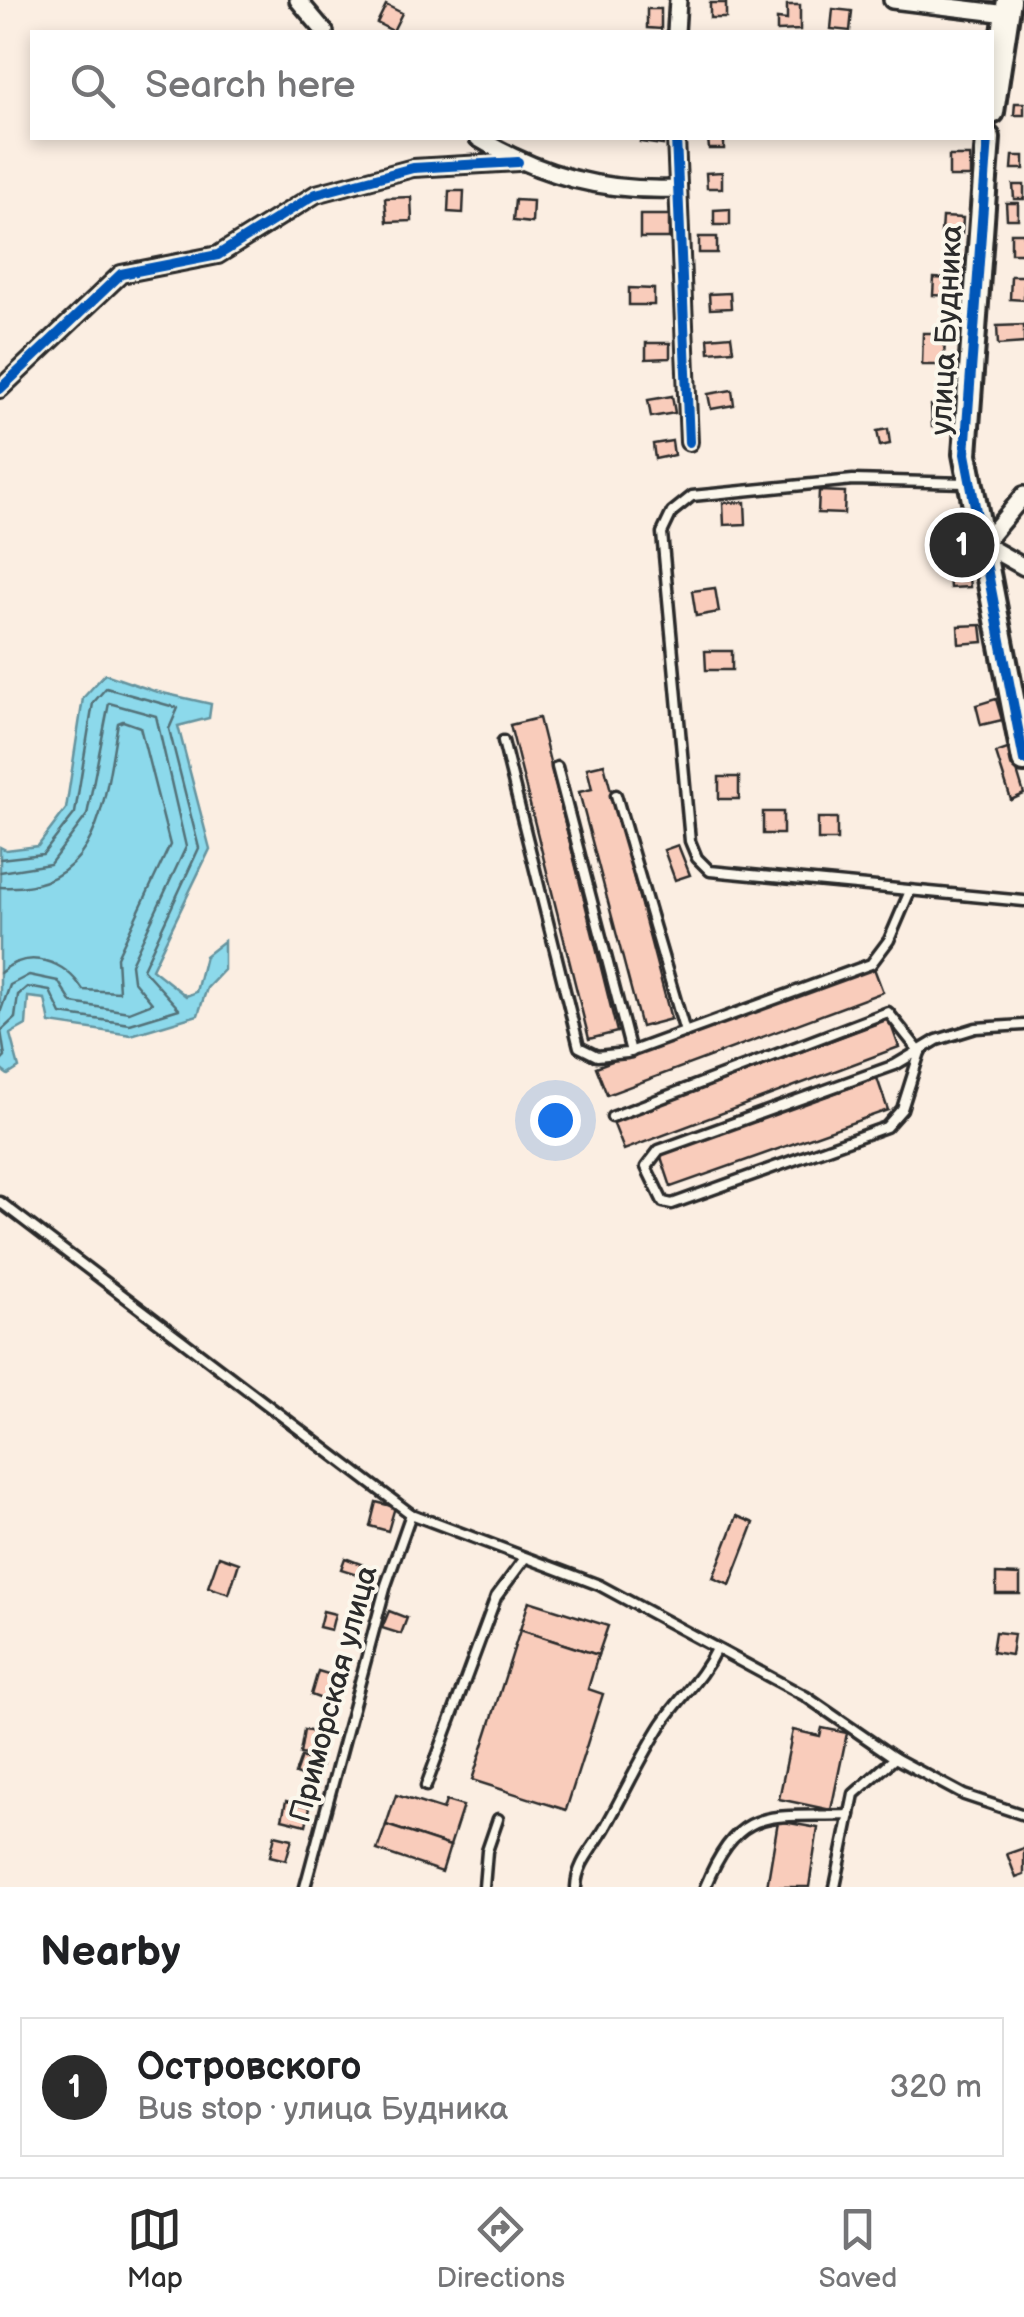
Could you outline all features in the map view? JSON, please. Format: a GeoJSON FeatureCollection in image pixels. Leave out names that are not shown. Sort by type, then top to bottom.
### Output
{"type":"FeatureCollection","features":[{"type":"Feature","properties":{"kind":"street"},"geometry":{"type":"LineString","coordinates":[[298,0],[323,30]]}},
{"type":"Feature","properties":{"kind":"street"},"geometry":{"type":"LineString","coordinates":[[676,30],[678,0]]}},
{"type":"Feature","properties":{"kind":"street"},"geometry":{"type":"LineString","coordinates":[[892,0],[1008,7],[994,99]]}},
{"type":"Feature","properties":{"kind":"street"},"geometry":{"type":"LineString","coordinates":[[481,140],[518,162],[612,188],[677,189]]}},
{"type":"Feature","properties":{"kind":"street"},"geometry":{"type":"LineString","coordinates":[[676,140],[689,442]]}},
{"type":"Feature","properties":{"kind":"street","name":"улица Будника"},"geometry":{"type":"LineString","coordinates":[[988,140],[966,400],[968,483],[1024,760]]}},
{"type":"Feature","properties":{"kind":"street"},"geometry":{"type":"LineString","coordinates":[[0,389],[122,274],[218,254],[316,194],[413,168],[518,162]]}},
{"type":"Feature","properties":{"kind":"street"},"geometry":{"type":"LineString","coordinates":[[1024,495],[983,544],[1024,567]]}},
{"type":"Feature","properties":{"kind":"lane"},"geometry":{"type":"LineString","coordinates":[[968,483],[852,480],[692,496],[672,512],[662,533],[690,840],[697,858],[710,871],[1024,902]]}},
{"type":"Feature","properties":{"kind":"lane"},"geometry":{"type":"LineString","coordinates":[[503,741],[579,1047],[597,1056],[631,1052],[871,964],[889,940],[910,891]]}},
{"type":"Feature","properties":{"kind":"lane"},"geometry":{"type":"LineString","coordinates":[[557,766],[631,1052]]}},
{"type":"Feature","properties":{"kind":"lane"},"geometry":{"type":"LineString","coordinates":[[616,795],[685,1032]]}},
{"type":"Feature","properties":{"kind":"lane"},"geometry":{"type":"LineString","coordinates":[[612,1116],[888,1012],[920,1052]]}},
{"type":"Feature","properties":{"kind":"lane"},"geometry":{"type":"LineString","coordinates":[[920,1052],[902,1110],[886,1127],[672,1204],[663,1202],[651,1183],[646,1168],[659,1150],[920,1052],[937,1040],[976,1028],[1024,1025]]}},
{"type":"Feature","properties":{"kind":"lane"},"geometry":{"type":"LineString","coordinates":[[0,1202],[411,1514],[599,1586],[805,1696],[894,1758],[964,1795],[1024,1815]]}},
{"type":"Feature","properties":{"kind":"lane","name":"Приморская улица"},"geometry":{"type":"LineString","coordinates":[[305,1887],[386,1585],[411,1514]]}},
{"type":"Feature","properties":{"kind":"lane"},"geometry":{"type":"LineString","coordinates":[[426,1786],[496,1598],[525,1558]]}},
{"type":"Feature","properties":{"kind":"lane"},"geometry":{"type":"LineString","coordinates":[[576,1887],[576,1869],[604,1830],[650,1743],[671,1711],[702,1680],[716,1649]]}},
{"type":"Feature","properties":{"kind":"lane"},"geometry":{"type":"LineString","coordinates":[[835,1887],[850,1816],[862,1782],[894,1758]]}},
{"type":"Feature","properties":{"kind":"lane"},"geometry":{"type":"LineString","coordinates":[[706,1887],[726,1842],[746,1824],[777,1817],[850,1816]]}},
{"type":"Feature","properties":{"kind":"lane"},"geometry":{"type":"LineString","coordinates":[[484,1887],[487,1851],[498,1819]]}},
{"type":"Feature","properties":{"kind":"water"},"geometry":{"type":"Polygon","coordinates":[[[105,674],[154,691],[211,704],[209,718],[178,726],[210,849],[152,969],[186,996],[196,992],[205,956],[224,941],[224,970],[207,988],[198,1015],[131,1035],[50,1023],[45,999],[28,997],[26,1025],[10,1034],[19,1068],[8,1075],[0,1069],[0,847],[6,850],[38,846],[66,809],[83,698],[105,674]]]}},
{"type":"Feature","properties":{"kind":"building"},"geometry":{"type":"Polygon","coordinates":[[[710,3],[726,3],[726,18],[710,18],[710,3]]]}},
{"type":"Feature","properties":{"kind":"building"},"geometry":{"type":"Polygon","coordinates":[[[386,5],[402,13],[394,30],[377,23],[386,5]]]}},
{"type":"Feature","properties":{"kind":"building"},"geometry":{"type":"Polygon","coordinates":[[[787,5],[800,5],[800,30],[777,30],[777,19],[787,20],[787,5]]]}},
{"type":"Feature","properties":{"kind":"building"},"geometry":{"type":"Polygon","coordinates":[[[647,9],[661,9],[661,29],[647,28],[647,9]]]}},
{"type":"Feature","properties":{"kind":"building"},"geometry":{"type":"Polygon","coordinates":[[[833,9],[852,11],[850,30],[831,29],[833,9]]]}},
{"type":"Feature","properties":{"kind":"building"},"geometry":{"type":"Polygon","coordinates":[[[1015,103],[1024,103],[1024,115],[1014,115],[1015,103]]]}},
{"type":"Feature","properties":{"kind":"building"},"geometry":{"type":"Polygon","coordinates":[[[640,140],[664,140],[663,145],[640,140]]]}},
{"type":"Feature","properties":{"kind":"building"},"geometry":{"type":"Polygon","coordinates":[[[708,140],[724,140],[724,149],[709,149],[708,140]]]}},
{"type":"Feature","properties":{"kind":"building"},"geometry":{"type":"Polygon","coordinates":[[[949,156],[970,156],[970,177],[949,177],[949,156]]]}},
{"type":"Feature","properties":{"kind":"building"},"geometry":{"type":"Polygon","coordinates":[[[1013,156],[1024,156],[1024,169],[1012,169],[1013,156]]]}},
{"type":"Feature","properties":{"kind":"building"},"geometry":{"type":"Polygon","coordinates":[[[722,172],[722,188],[707,188],[706,173],[722,172]]]}},
{"type":"Feature","properties":{"kind":"building"},"geometry":{"type":"Polygon","coordinates":[[[1013,185],[1024,185],[1024,199],[1014,199],[1013,185]]]}},
{"type":"Feature","properties":{"kind":"building"},"geometry":{"type":"Polygon","coordinates":[[[449,191],[464,191],[463,213],[448,212],[449,191]]]}},
{"type":"Feature","properties":{"kind":"building"},"geometry":{"type":"Polygon","coordinates":[[[411,197],[412,221],[387,222],[385,198],[411,197]]]}},
{"type":"Feature","properties":{"kind":"building"},"geometry":{"type":"Polygon","coordinates":[[[515,200],[533,201],[532,223],[513,221],[515,200]]]}},
{"type":"Feature","properties":{"kind":"building"},"geometry":{"type":"Polygon","coordinates":[[[1006,203],[1018,203],[1018,219],[1007,219],[1006,203]]]}},
{"type":"Feature","properties":{"kind":"building"},"geometry":{"type":"Polygon","coordinates":[[[730,209],[730,225],[714,225],[714,210],[730,209]]]}},
{"type":"Feature","properties":{"kind":"building"},"geometry":{"type":"Polygon","coordinates":[[[640,215],[669,215],[669,238],[640,238],[640,215]]]}},
{"type":"Feature","properties":{"kind":"building"},"geometry":{"type":"Polygon","coordinates":[[[942,217],[963,218],[962,234],[941,233],[942,217]]]}},
{"type":"Feature","properties":{"kind":"building"},"geometry":{"type":"Polygon","coordinates":[[[1011,233],[1024,233],[1024,253],[1011,253],[1011,233]]]}},
{"type":"Feature","properties":{"kind":"building"},"geometry":{"type":"Polygon","coordinates":[[[699,237],[717,237],[717,253],[699,253],[699,237]]]}},
{"type":"Feature","properties":{"kind":"building"},"geometry":{"type":"Polygon","coordinates":[[[1011,276],[1024,276],[1024,300],[1010,299],[1011,276]]]}},
{"type":"Feature","properties":{"kind":"building"},"geometry":{"type":"Polygon","coordinates":[[[934,278],[952,279],[951,296],[933,295],[934,278]]]}},
{"type":"Feature","properties":{"kind":"building"},"geometry":{"type":"Polygon","coordinates":[[[629,288],[654,289],[654,305],[629,305],[629,288]]]}},
{"type":"Feature","properties":{"kind":"building"},"geometry":{"type":"Polygon","coordinates":[[[730,293],[731,308],[710,309],[709,294],[730,293]]]}},
{"type":"Feature","properties":{"kind":"building"},"geometry":{"type":"Polygon","coordinates":[[[1024,325],[1024,343],[998,345],[997,326],[1024,325]]]}},
{"type":"Feature","properties":{"kind":"building"},"geometry":{"type":"Polygon","coordinates":[[[923,333],[945,333],[944,365],[922,365],[923,333]]]}},
{"type":"Feature","properties":{"kind":"building"},"geometry":{"type":"Polygon","coordinates":[[[731,336],[733,350],[709,352],[708,338],[731,336]]]}},
{"type":"Feature","properties":{"kind":"building"},"geometry":{"type":"Polygon","coordinates":[[[646,343],[670,343],[670,358],[646,359],[646,343]]]}},
{"type":"Feature","properties":{"kind":"building"},"geometry":{"type":"Polygon","coordinates":[[[732,390],[734,405],[711,409],[708,394],[732,390]]]}},
{"type":"Feature","properties":{"kind":"building"},"geometry":{"type":"Polygon","coordinates":[[[672,396],[675,413],[651,417],[648,400],[672,396]]]}},
{"type":"Feature","properties":{"kind":"building"},"geometry":{"type":"Polygon","coordinates":[[[947,403],[949,426],[932,427],[931,405],[947,403]]]}},
{"type":"Feature","properties":{"kind":"building"},"geometry":{"type":"Polygon","coordinates":[[[888,429],[890,444],[880,446],[877,431],[888,429]]]}},
{"type":"Feature","properties":{"kind":"building"},"geometry":{"type":"Polygon","coordinates":[[[672,441],[674,455],[655,459],[653,444],[672,441]]]}},
{"type":"Feature","properties":{"kind":"building"},"geometry":{"type":"Polygon","coordinates":[[[819,491],[845,492],[844,514],[818,513],[819,491]]]}},
{"type":"Feature","properties":{"kind":"building"},"geometry":{"type":"Polygon","coordinates":[[[745,502],[746,524],[724,525],[723,503],[745,502]]]}},
{"type":"Feature","properties":{"kind":"building"},"geometry":{"type":"Polygon","coordinates":[[[955,513],[957,538],[940,539],[938,514],[955,513]]]}},
{"type":"Feature","properties":{"kind":"building"},"geometry":{"type":"Polygon","coordinates":[[[967,561],[970,587],[950,588],[948,563],[967,561]]]}},
{"type":"Feature","properties":{"kind":"building"},"geometry":{"type":"Polygon","coordinates":[[[715,588],[719,612],[696,616],[692,591],[715,588]]]}},
{"type":"Feature","properties":{"kind":"building"},"geometry":{"type":"Polygon","coordinates":[[[981,625],[983,642],[959,644],[958,626],[981,625]]]}},
{"type":"Feature","properties":{"kind":"building"},"geometry":{"type":"Polygon","coordinates":[[[705,651],[732,651],[732,670],[706,670],[705,651]]]}},
{"type":"Feature","properties":{"kind":"building"},"geometry":{"type":"Polygon","coordinates":[[[996,699],[1002,720],[981,725],[976,705],[996,699]]]}},
{"type":"Feature","properties":{"kind":"building"},"geometry":{"type":"Polygon","coordinates":[[[539,718],[617,1032],[589,1039],[510,725],[539,718]]]}},
{"type":"Feature","properties":{"kind":"building"},"geometry":{"type":"Polygon","coordinates":[[[1010,748],[1024,794],[1011,800],[996,753],[1010,748]]]}},
{"type":"Feature","properties":{"kind":"building"},"geometry":{"type":"Polygon","coordinates":[[[604,764],[671,1019],[641,1027],[579,792],[592,789],[587,768],[604,764]]]}},
{"type":"Feature","properties":{"kind":"building"},"geometry":{"type":"Polygon","coordinates":[[[719,777],[739,777],[739,799],[719,799],[719,777]]]}},
{"type":"Feature","properties":{"kind":"building"},"geometry":{"type":"Polygon","coordinates":[[[763,812],[783,812],[783,834],[763,834],[763,812]]]}},
{"type":"Feature","properties":{"kind":"building"},"geometry":{"type":"Polygon","coordinates":[[[818,818],[837,818],[837,840],[818,840],[818,818]]]}},
{"type":"Feature","properties":{"kind":"building"},"geometry":{"type":"Polygon","coordinates":[[[678,845],[690,875],[675,880],[664,850],[678,845]]]}},
{"type":"Feature","properties":{"kind":"building"},"geometry":{"type":"Polygon","coordinates":[[[872,963],[883,992],[607,1095],[596,1067],[872,963]]]}},
{"type":"Feature","properties":{"kind":"building"},"geometry":{"type":"Polygon","coordinates":[[[889,1019],[899,1047],[624,1150],[613,1122],[889,1019]]]}},
{"type":"Feature","properties":{"kind":"building"},"geometry":{"type":"Polygon","coordinates":[[[877,1078],[888,1110],[671,1187],[660,1154],[877,1078]]]}},
{"type":"Feature","properties":{"kind":"building"},"geometry":{"type":"Polygon","coordinates":[[[376,1502],[395,1507],[388,1531],[370,1526],[376,1502]]]}},
{"type":"Feature","properties":{"kind":"building"},"geometry":{"type":"Polygon","coordinates":[[[737,1516],[754,1523],[730,1585],[713,1578],[737,1516]]]}},
{"type":"Feature","properties":{"kind":"building"},"geometry":{"type":"Polygon","coordinates":[[[219,1556],[239,1563],[229,1594],[208,1587],[219,1556]]]}},
{"type":"Feature","properties":{"kind":"building"},"geometry":{"type":"Polygon","coordinates":[[[345,1558],[366,1566],[363,1576],[341,1569],[345,1558]]]}},
{"type":"Feature","properties":{"kind":"building"},"geometry":{"type":"Polygon","coordinates":[[[996,1574],[1020,1575],[1020,1594],[996,1594],[996,1574]]]}},
{"type":"Feature","properties":{"kind":"building"},"geometry":{"type":"Polygon","coordinates":[[[529,1601],[608,1626],[598,1655],[520,1630],[529,1601]]]}},
{"type":"Feature","properties":{"kind":"building"},"geometry":{"type":"Polygon","coordinates":[[[323,1611],[335,1614],[331,1630],[319,1627],[323,1611]]]}},
{"type":"Feature","properties":{"kind":"building"},"geometry":{"type":"Polygon","coordinates":[[[389,1611],[407,1618],[401,1634],[382,1628],[389,1611]]]}},
{"type":"Feature","properties":{"kind":"building"},"geometry":{"type":"Polygon","coordinates":[[[520,1630],[598,1655],[588,1689],[603,1694],[566,1810],[472,1780],[520,1630]]]}},
{"type":"Feature","properties":{"kind":"building"},"geometry":{"type":"Polygon","coordinates":[[[995,1632],[1014,1634],[1011,1655],[992,1652],[995,1632]]]}},
{"type":"Feature","properties":{"kind":"building"},"geometry":{"type":"Polygon","coordinates":[[[318,1671],[335,1676],[327,1701],[311,1695],[318,1671]]]}},
{"type":"Feature","properties":{"kind":"building"},"geometry":{"type":"Polygon","coordinates":[[[822,1728],[847,1733],[831,1810],[779,1799],[793,1730],[820,1736],[822,1728]]]}},
{"type":"Feature","properties":{"kind":"building"},"geometry":{"type":"Polygon","coordinates":[[[304,1730],[322,1733],[318,1757],[300,1754],[304,1730]]]}},
{"type":"Feature","properties":{"kind":"building"},"geometry":{"type":"Polygon","coordinates":[[[301,1757],[322,1765],[316,1781],[295,1774],[301,1757]]]}},
{"type":"Feature","properties":{"kind":"building"},"geometry":{"type":"Polygon","coordinates":[[[396,1795],[443,1810],[446,1801],[463,1806],[450,1846],[386,1825],[396,1795]]]}},
{"type":"Feature","properties":{"kind":"building"},"geometry":{"type":"Polygon","coordinates":[[[286,1801],[310,1807],[306,1825],[282,1819],[286,1801]]]}},
{"type":"Feature","properties":{"kind":"building"},"geometry":{"type":"Polygon","coordinates":[[[778,1821],[818,1828],[809,1887],[767,1887],[778,1821]]]}},
{"type":"Feature","properties":{"kind":"building"},"geometry":{"type":"Polygon","coordinates":[[[386,1825],[450,1846],[442,1872],[377,1850],[386,1825]]]}},
{"type":"Feature","properties":{"kind":"building"},"geometry":{"type":"Polygon","coordinates":[[[275,1835],[292,1839],[286,1860],[270,1856],[275,1835]]]}},
{"type":"Feature","properties":{"kind":"building"},"geometry":{"type":"Polygon","coordinates":[[[1024,1848],[1024,1875],[1016,1878],[1007,1854],[1024,1848]]]}},
{"type":"Feature","properties":{"kind":"cycle path"},"geometry":{"type":"LineString","coordinates":[[676,140],[689,442]]}},
{"type":"Feature","properties":{"kind":"cycle path"},"geometry":{"type":"LineString","coordinates":[[988,140],[965,454],[1024,760]]}},
{"type":"Feature","properties":{"kind":"cycle path"},"geometry":{"type":"LineString","coordinates":[[0,389],[121,274],[218,255],[316,194],[413,168],[518,162]]}},
{"type":"Feature","properties":{"kind":"place","name":"Островского"},"geometry":{"type":"Point","coordinates":[962,545]}}]}
